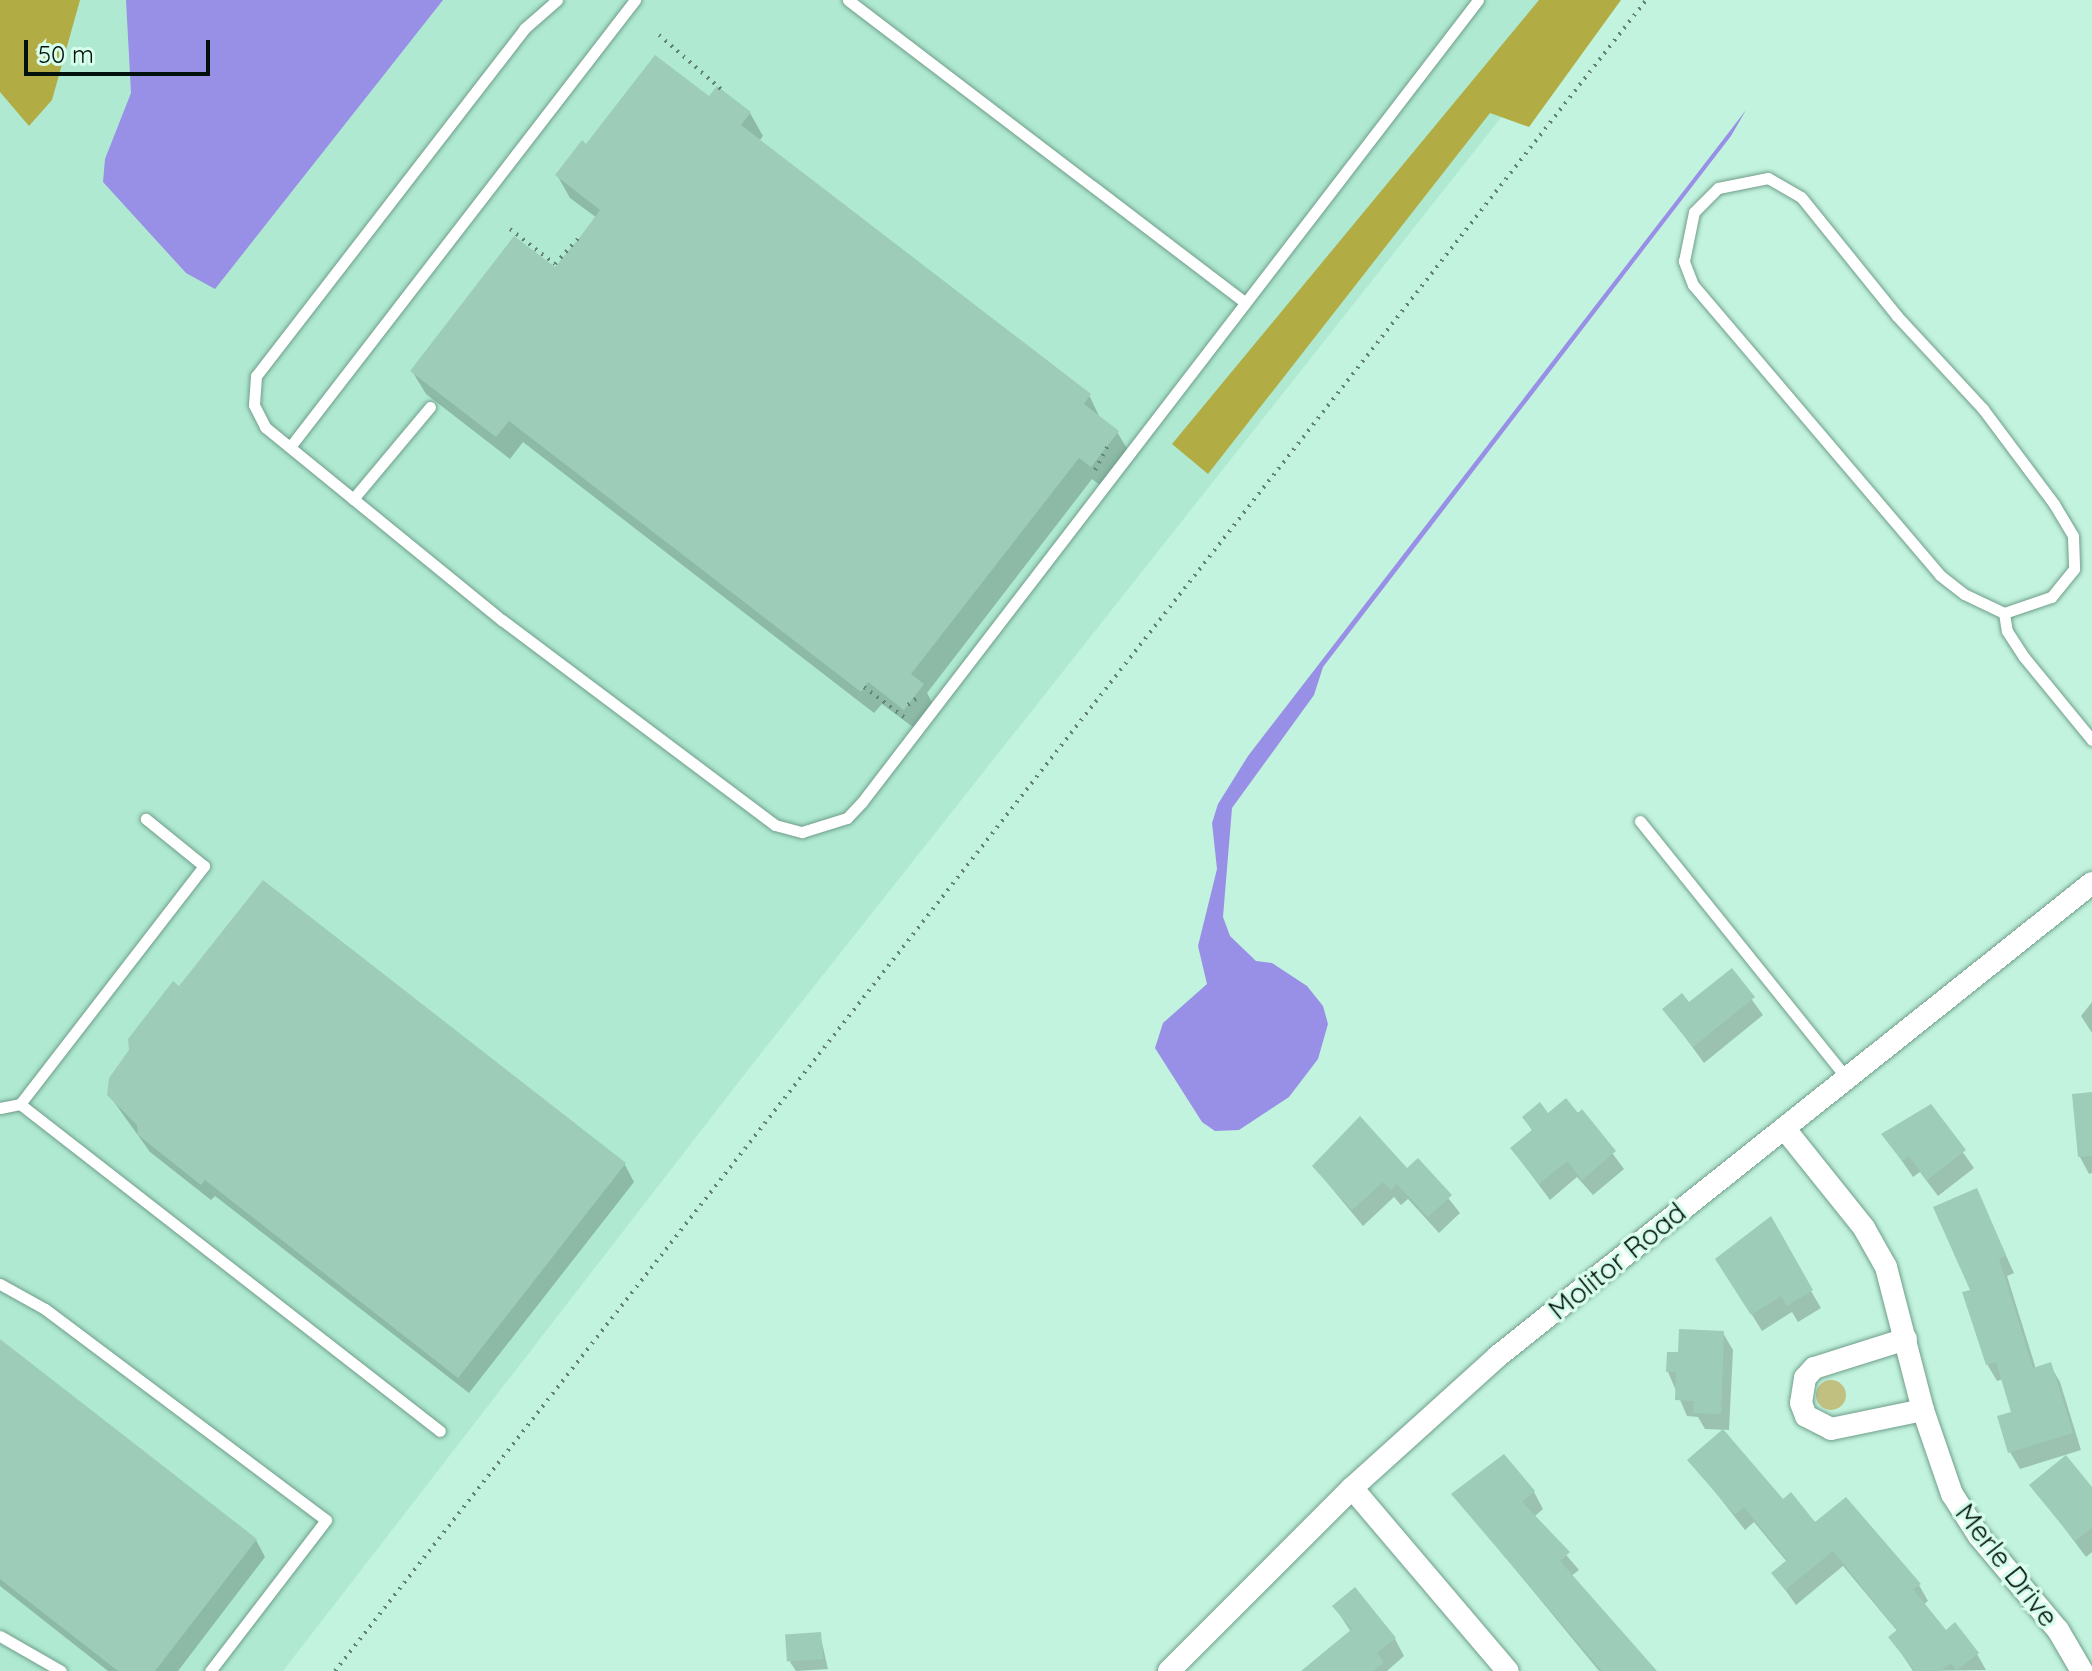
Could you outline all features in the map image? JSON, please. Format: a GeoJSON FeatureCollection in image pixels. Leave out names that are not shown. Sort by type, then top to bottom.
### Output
{"type":"FeatureCollection","features":[{"type":"Feature","properties":{"kind":"street","name":"Molitor Road"},"geometry":{"type":"LineString","coordinates":[[1169,1671],[1352,1488],[1498,1356],[2092,883]]}},
{"type":"Feature","properties":{"kind":"street","name":"Merle Drive"},"geometry":{"type":"LineString","coordinates":[[1784,1128],[1874,1244],[1906,1339],[1923,1410],[1952,1494],[1967,1519],[2058,1630],[2082,1671]]}},
{"type":"Feature","properties":{"kind":"street"},"geometry":{"type":"LineString","coordinates":[[1906,1339],[1814,1368],[1805,1378],[1801,1403],[1806,1416],[1831,1429],[1923,1410]]}},
{"type":"Feature","properties":{"kind":"street"},"geometry":{"type":"LineString","coordinates":[[1352,1488],[1508,1671]]}},
{"type":"Feature","properties":{"kind":"lane"},"geometry":{"type":"LineString","coordinates":[[557,0],[525,28],[256,376],[254,405],[265,427],[502,620],[775,825],[820,830],[847,818],[862,802],[1243,301],[1478,0]]}},
{"type":"Feature","properties":{"kind":"lane"},"geometry":{"type":"LineString","coordinates":[[290,447],[635,0]]}},
{"type":"Feature","properties":{"kind":"lane"},"geometry":{"type":"LineString","coordinates":[[848,0],[1243,301]]}},
{"type":"Feature","properties":{"kind":"lane"},"geometry":{"type":"LineString","coordinates":[[1768,178],[1801,197],[1897,316],[1983,409],[2054,504],[2073,536],[2074,569],[2051,597],[2004,613],[1964,594],[1940,575],[1693,285],[1684,261],[1694,212],[1718,188],[1768,178]]}},
{"type":"Feature","properties":{"kind":"lane"},"geometry":{"type":"LineString","coordinates":[[353,499],[430,407]]}},
{"type":"Feature","properties":{"kind":"lane"},"geometry":{"type":"LineString","coordinates":[[2004,613],[2007,631],[2024,657],[2092,740]]}},
{"type":"Feature","properties":{"kind":"lane"},"geometry":{"type":"LineString","coordinates":[[0,1108],[20,1104],[204,866],[146,819]]}},
{"type":"Feature","properties":{"kind":"lane"},"geometry":{"type":"LineString","coordinates":[[1640,821],[1847,1078]]}},
{"type":"Feature","properties":{"kind":"lane"},"geometry":{"type":"LineString","coordinates":[[20,1104],[440,1431]]}},
{"type":"Feature","properties":{"kind":"lane"},"geometry":{"type":"LineString","coordinates":[[0,1284],[45,1309],[326,1520],[210,1671]]}},
{"type":"Feature","properties":{"kind":"lane"},"geometry":{"type":"LineString","coordinates":[[0,1636],[61,1671]]}},
{"type":"Feature","properties":{"kind":"path"},"geometry":{"type":"LineString","coordinates":[[335,1671],[1646,0]]}},
{"type":"Feature","properties":{"kind":"path"},"geometry":{"type":"LineString","coordinates":[[659,35],[721,89]]}},
{"type":"Feature","properties":{"kind":"path"},"geometry":{"type":"LineString","coordinates":[[510,229],[555,264],[579,237]]}},
{"type":"Feature","properties":{"kind":"path"},"geometry":{"type":"LineString","coordinates":[[1095,470],[1108,446]]}},
{"type":"Feature","properties":{"kind":"path"},"geometry":{"type":"LineString","coordinates":[[864,687],[905,718]]}},
{"type":"Feature","properties":{"kind":"shaded area"},"geometry":{"type":"Polygon","coordinates":[[[0,0],[1594,0],[751,1066],[283,1671],[0,1671],[0,0]]]}},
{"type":"Feature","properties":{"kind":"shaded area"},"geometry":{"type":"Polygon","coordinates":[[[0,0],[80,0],[52,100],[29,126],[0,92],[0,0]]]}},
{"type":"Feature","properties":{"kind":"shaded area"},"geometry":{"type":"Polygon","coordinates":[[[126,0],[443,0],[215,289],[186,273],[103,182],[105,159],[131,93],[126,0]]]}},
{"type":"Feature","properties":{"kind":"shaded area"},"geometry":{"type":"Polygon","coordinates":[[[1539,0],[1621,0],[1529,127],[1490,113],[1208,474],[1172,444],[1539,0]]]}},
{"type":"Feature","properties":{"kind":"shaded area"},"geometry":{"type":"Polygon","coordinates":[[[1746,110],[1731,136],[1323,667],[1314,695],[1232,808],[1223,917],[1230,936],[1256,961],[1272,963],[1307,986],[1323,1006],[1328,1024],[1318,1059],[1289,1097],[1239,1130],[1215,1131],[1202,1122],[1155,1048],[1163,1023],[1207,984],[1198,946],[1217,869],[1212,823],[1218,804],[1248,756],[1746,110]]]}},
{"type":"Feature","properties":{"kind":"shaded area"},"geometry":{"type":"Polygon","coordinates":[[[1831,1380],[1842,1384],[1846,1395],[1842,1406],[1831,1410],[1820,1406],[1816,1395],[1820,1384],[1831,1380]]]}},
{"type":"Feature","properties":{"kind":"building"},"geometry":{"type":"Polygon","coordinates":[[[655,55],[709,96],[717,86],[751,112],[741,125],[1091,394],[1084,404],[1119,431],[1091,467],[1079,458],[911,674],[924,684],[904,710],[868,682],[861,692],[509,421],[496,437],[410,371],[514,236],[555,267],[580,237],[600,210],[555,175],[582,140],[586,144],[655,55]]]}},
{"type":"Feature","properties":{"kind":"building"},"geometry":{"type":"Polygon","coordinates":[[[263,880],[626,1163],[458,1378],[205,1180],[201,1185],[138,1135],[137,1125],[107,1095],[109,1078],[129,1050],[128,1039],[173,981],[179,986],[263,880]]]}},
{"type":"Feature","properties":{"kind":"building"},"geometry":{"type":"Polygon","coordinates":[[[1732,968],[1755,997],[1693,1047],[1662,1009],[1682,993],[1689,1002],[1732,968]]]}},
{"type":"Feature","properties":{"kind":"building"},"geometry":{"type":"Polygon","coordinates":[[[2092,1092],[2092,1156],[2078,1157],[2072,1094],[2092,1092]]]}},
{"type":"Feature","properties":{"kind":"building"},"geometry":{"type":"Polygon","coordinates":[[[1566,1098],[1578,1113],[1582,1109],[1616,1151],[1582,1180],[1567,1161],[1539,1184],[1510,1148],[1532,1130],[1522,1117],[1540,1102],[1548,1113],[1566,1098]]]}},
{"type":"Feature","properties":{"kind":"building"},"geometry":{"type":"Polygon","coordinates":[[[1931,1104],[1966,1150],[1927,1180],[1909,1156],[1902,1161],[1881,1134],[1931,1104]]]}},
{"type":"Feature","properties":{"kind":"building"},"geometry":{"type":"Polygon","coordinates":[[[1360,1116],[1407,1168],[1418,1158],[1452,1195],[1428,1217],[1397,1184],[1391,1190],[1383,1182],[1352,1210],[1312,1166],[1360,1116]]]}},
{"type":"Feature","properties":{"kind":"building"},"geometry":{"type":"Polygon","coordinates":[[[1977,1188],[2006,1255],[1999,1259],[2033,1368],[2051,1362],[2073,1433],[2008,1453],[1997,1416],[2011,1412],[1996,1362],[1986,1365],[1962,1292],[1970,1290],[1933,1207],[1977,1188]]]}},
{"type":"Feature","properties":{"kind":"building"},"geometry":{"type":"Polygon","coordinates":[[[1771,1216],[1813,1290],[1787,1306],[1781,1296],[1751,1315],[1715,1259],[1771,1216]]]}},
{"type":"Feature","properties":{"kind":"building"},"geometry":{"type":"Polygon","coordinates":[[[1679,1329],[1724,1331],[1721,1414],[1693,1413],[1694,1401],[1675,1400],[1676,1372],[1666,1372],[1667,1352],[1678,1352],[1679,1329]]]}},
{"type":"Feature","properties":{"kind":"building"},"geometry":{"type":"Polygon","coordinates":[[[0,1339],[257,1539],[155,1671],[118,1671],[0,1579],[0,1339]]]}},
{"type":"Feature","properties":{"kind":"building"},"geometry":{"type":"Polygon","coordinates":[[[1723,1429],[1783,1499],[1791,1492],[1815,1522],[1846,1497],[1921,1584],[1913,1589],[1946,1630],[1955,1622],[1979,1653],[1957,1670],[1951,1663],[1940,1671],[1915,1671],[1888,1637],[1897,1630],[1833,1551],[1785,1590],[1771,1573],[1787,1560],[1744,1507],[1735,1515],[1687,1460],[1723,1429]]]}},
{"type":"Feature","properties":{"kind":"building"},"geometry":{"type":"Polygon","coordinates":[[[1504,1454],[1535,1491],[1522,1502],[1570,1552],[1560,1561],[1657,1671],[1602,1671],[1451,1494],[1504,1454]]]}},
{"type":"Feature","properties":{"kind":"building"},"geometry":{"type":"Polygon","coordinates":[[[2066,1455],[2092,1487],[2092,1528],[2075,1541],[2029,1485],[2066,1455]]]}},
{"type":"Feature","properties":{"kind":"building"},"geometry":{"type":"Polygon","coordinates":[[[1355,1587],[1396,1638],[1377,1653],[1384,1662],[1373,1671],[1301,1671],[1352,1629],[1332,1606],[1355,1587]]]}},
{"type":"Feature","properties":{"kind":"building"},"geometry":{"type":"Polygon","coordinates":[[[821,1632],[823,1659],[787,1661],[785,1635],[821,1632]]]}}]}
